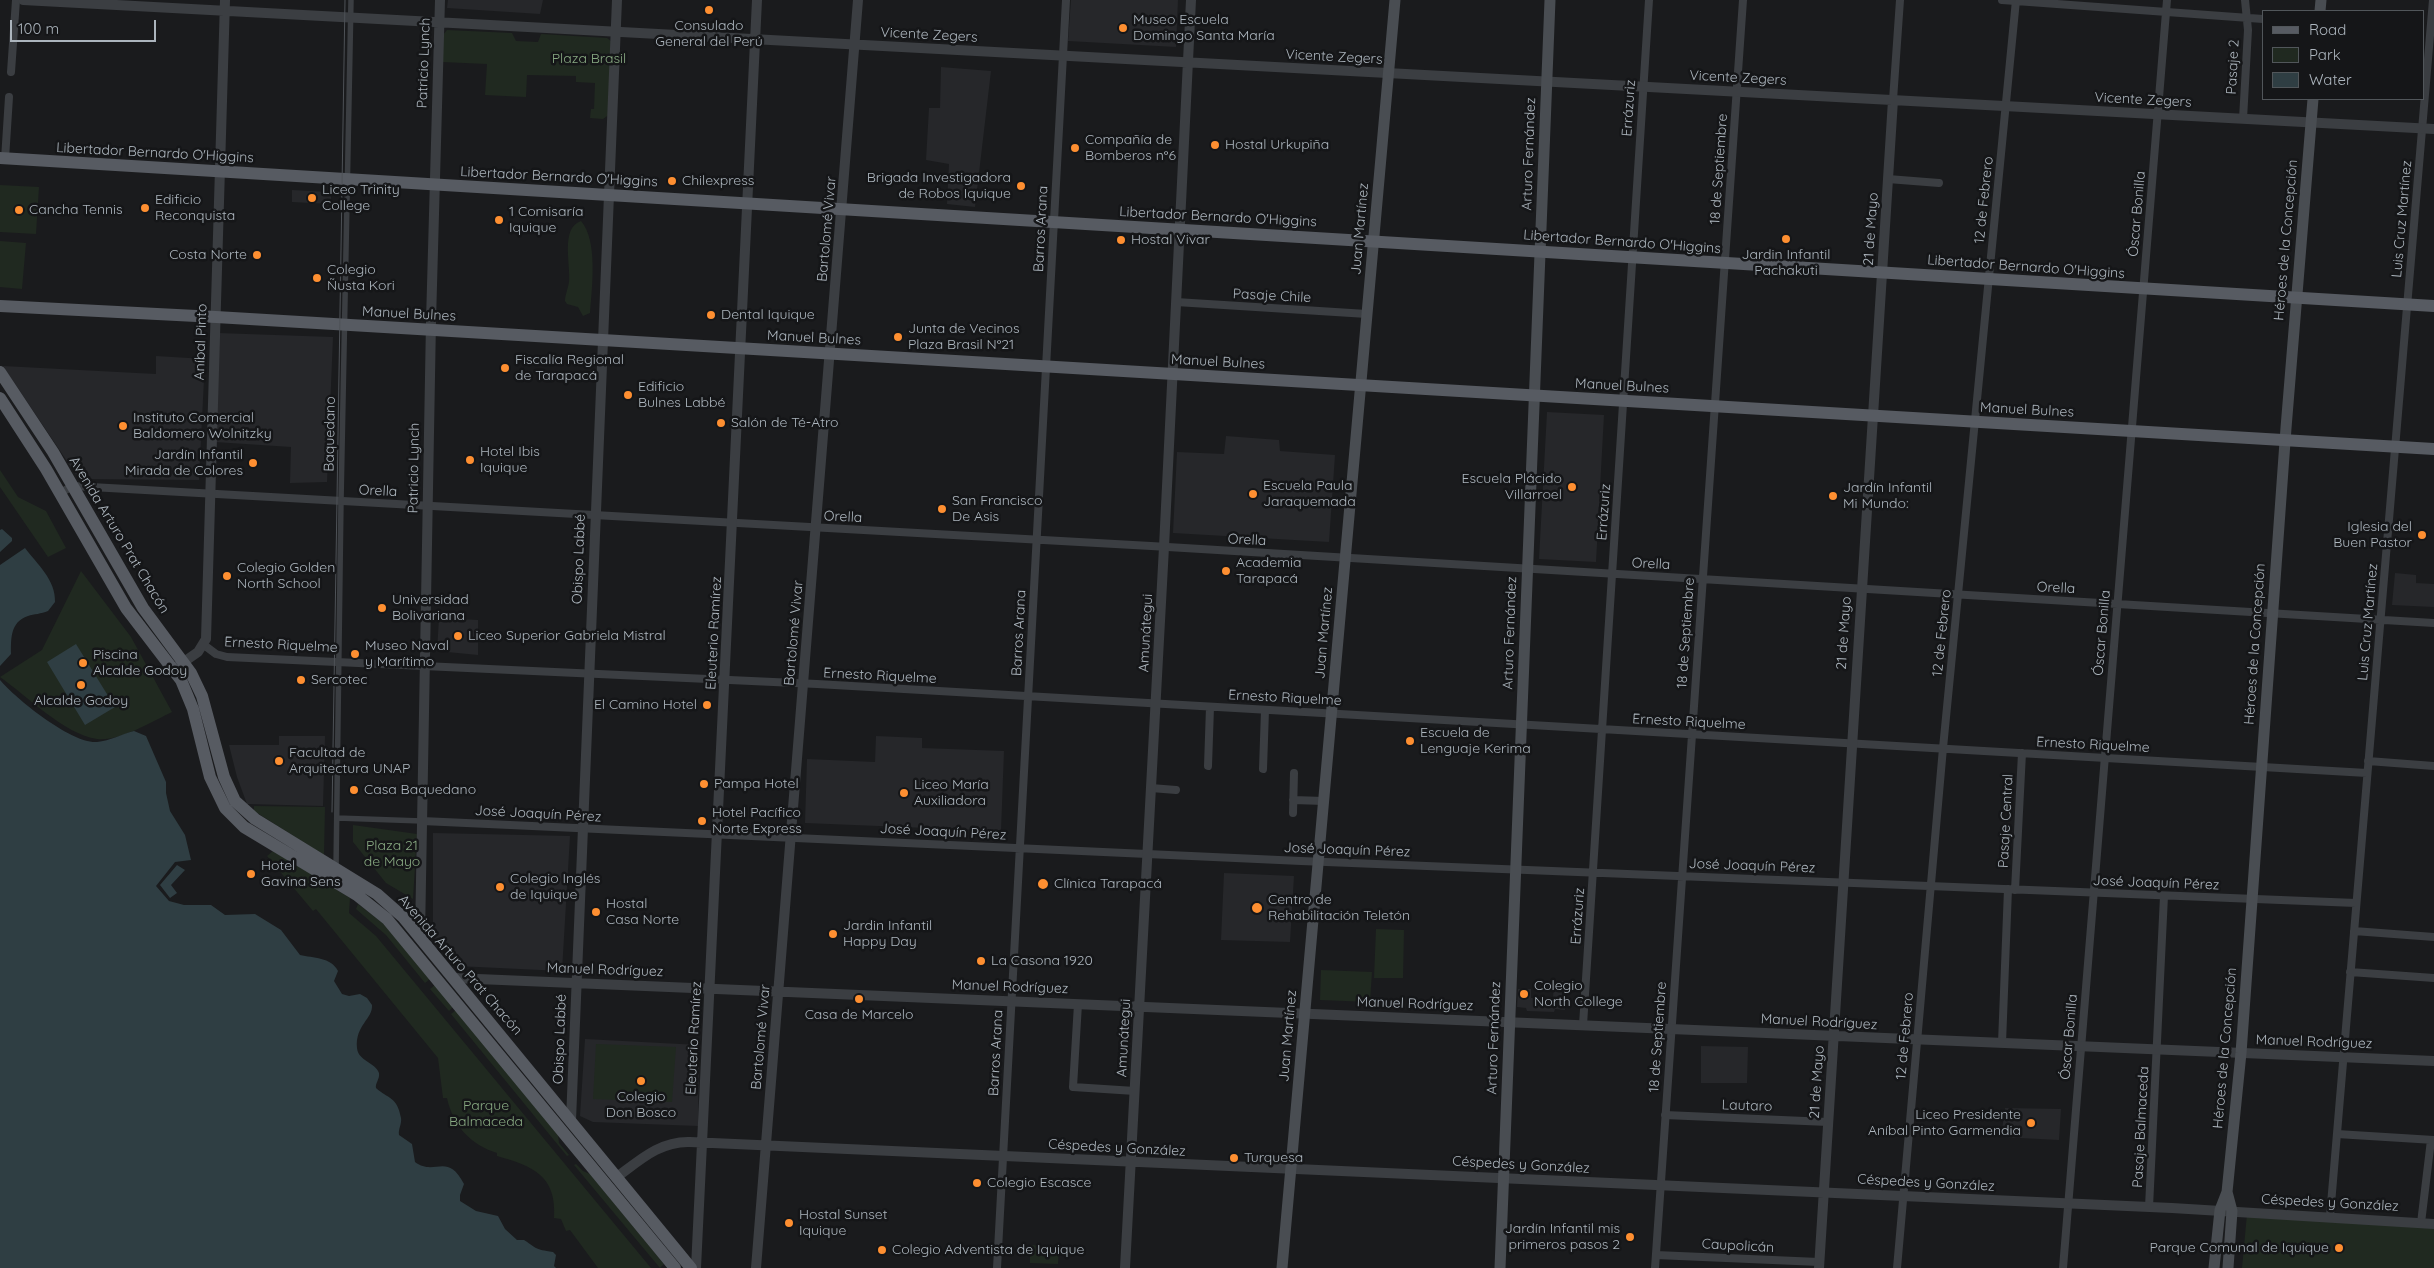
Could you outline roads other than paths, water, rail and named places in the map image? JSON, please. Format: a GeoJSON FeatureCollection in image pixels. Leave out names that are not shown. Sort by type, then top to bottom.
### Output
{"type":"FeatureCollection","features":[{"type":"Feature","properties":{"kind":"main road","name":"Juan Martínez"},"geometry":{"type":"LineString","coordinates":[[1282,1268],[1396,0]]}},
{"type":"Feature","properties":{"kind":"main road","name":"Arturo Fernández"},"geometry":{"type":"LineString","coordinates":[[1500,1268],[1550,0]]}},
{"type":"Feature","properties":{"kind":"main road","name":"Héroes de la Concepción"},"geometry":{"type":"LineString","coordinates":[[2228,1268],[2227,1192],[2240,1053],[2285,440],[2313,100]]}},
{"type":"Feature","properties":{"kind":"main road","name":"Libertador Bernardo O'Higgins"},"geometry":{"type":"LineString","coordinates":[[3,158],[2434,306]]}},
{"type":"Feature","properties":{"kind":"main road","name":"Manuel Bulnes"},"geometry":{"type":"LineString","coordinates":[[0,306],[216,317],[2434,449]]}},
{"type":"Feature","properties":{"kind":"main road","name":"Avenida Arturo Prat Chacón"},"geometry":{"type":"LineString","coordinates":[[0,372],[73,486],[143,608],[179,666],[194,709],[213,786],[232,816],[251,831],[357,895],[387,919],[675,1268]]}},
{"type":"Feature","properties":{"kind":"main road","name":"Avenida Arturo Prat Chacón"},"geometry":{"type":"LineString","coordinates":[[0,398],[60,493],[126,608],[179,666],[202,696],[221,769],[235,801],[255,819],[387,902],[420,936],[691,1268]]}},
{"type":"Feature","properties":{"kind":"main road"},"geometry":{"type":"LineString","coordinates":[[599,1177],[617,1177]]}},
{"type":"Feature","properties":{"kind":"main road","name":"Héroes de la Concepción"},"geometry":{"type":"LineString","coordinates":[[2214,1268],[2226,1211]]}},
{"type":"Feature","properties":{"kind":"street"},"geometry":{"type":"LineString","coordinates":[[11,72],[16,0]]}},
{"type":"Feature","properties":{"kind":"street","name":"Vicente Zegers"},"geometry":{"type":"LineString","coordinates":[[23,0],[225,5],[438,22],[756,40],[2434,129]]}},
{"type":"Feature","properties":{"kind":"street","name":"Baquedano"},"geometry":{"type":"LineString","coordinates":[[336,869],[351,0]]}},
{"type":"Feature","properties":{"kind":"street","name":"Patricio Lynch"},"geometry":{"type":"LineString","coordinates":[[420,936],[430,330],[440,0]]}},
{"type":"Feature","properties":{"kind":"street","name":"Obispo Labbé"},"geometry":{"type":"LineString","coordinates":[[571,1120],[617,0]]}},
{"type":"Feature","properties":{"kind":"street","name":"Eleuterio Ramírez"},"geometry":{"type":"LineString","coordinates":[[696,1268],[757,0]]}},
{"type":"Feature","properties":{"kind":"street","name":"Bartolomé Vivar"},"geometry":{"type":"LineString","coordinates":[[756,1268],[858,0]]}},
{"type":"Feature","properties":{"kind":"street","name":"Barros Arana"},"geometry":{"type":"LineString","coordinates":[[997,1268],[1066,0]]}},
{"type":"Feature","properties":{"kind":"street","name":"Amunátegui"},"geometry":{"type":"LineString","coordinates":[[1125,1268],[1156,704],[1191,0]]}},
{"type":"Feature","properties":{"kind":"street","name":"Errázuriz"},"geometry":{"type":"LineString","coordinates":[[1583,1025],[1649,0]]}},
{"type":"Feature","properties":{"kind":"street","name":"18 de Septiembre"},"geometry":{"type":"LineString","coordinates":[[1655,1268],[1743,0]]}},
{"type":"Feature","properties":{"kind":"street","name":"21 de Mayo"},"geometry":{"type":"LineString","coordinates":[[1819,1265],[1860,589],[1900,0]]}},
{"type":"Feature","properties":{"kind":"street"},"geometry":{"type":"LineString","coordinates":[[2002,0],[2262,19]]}},
{"type":"Feature","properties":{"kind":"street","name":"12 de Febrero"},"geometry":{"type":"LineString","coordinates":[[1897,1268],[1943,748],[2016,0]]}},
{"type":"Feature","properties":{"kind":"street","name":"Óscar Bonilla"},"geometry":{"type":"LineString","coordinates":[[2063,1268],[2167,0]]}},
{"type":"Feature","properties":{"kind":"street","name":"Pasaje 2"},"geometry":{"type":"LineString","coordinates":[[2243,119],[2248,30],[2245,0]]}},
{"type":"Feature","properties":{"kind":"street","name":"Luis Cruz Martínez"},"geometry":{"type":"LineString","coordinates":[[2330,1216],[2433,0]]}},
{"type":"Feature","properties":{"kind":"street","name":"Aníbal Pinto"},"geometry":{"type":"LineString","coordinates":[[204,645],[206,632],[225,5]]}},
{"type":"Feature","properties":{"kind":"street"},"geometry":{"type":"LineString","coordinates":[[3,158],[9,97]]}},
{"type":"Feature","properties":{"kind":"street"},"geometry":{"type":"LineString","coordinates":[[1888,179],[1939,183]]}},
{"type":"Feature","properties":{"kind":"street","name":"Pasaje Chile"},"geometry":{"type":"LineString","coordinates":[[1176,302],[1367,314]]}},
{"type":"Feature","properties":{"kind":"street"},"geometry":{"type":"LineString","coordinates":[[60,493],[73,486]]}},
{"type":"Feature","properties":{"kind":"street","name":"Orella"},"geometry":{"type":"LineString","coordinates":[[73,486],[1164,547],[2434,623]]}},
{"type":"Feature","properties":{"kind":"street"},"geometry":{"type":"LineString","coordinates":[[179,666],[204,645]]}},
{"type":"Feature","properties":{"kind":"street","name":"Ernesto Riquelme"},"geometry":{"type":"LineString","coordinates":[[204,645],[216,654],[227,656],[1028,696],[2367,773]]}},
{"type":"Feature","properties":{"kind":"street"},"geometry":{"type":"LineString","coordinates":[[1208,766],[1210,707]]}},
{"type":"Feature","properties":{"kind":"street"},"geometry":{"type":"LineString","coordinates":[[1263,769],[1265,710]]}},
{"type":"Feature","properties":{"kind":"street","name":"Pasaje Central"},"geometry":{"type":"LineString","coordinates":[[2002,1043],[2011,889],[2022,753]]}},
{"type":"Feature","properties":{"kind":"street"},"geometry":{"type":"LineString","coordinates":[[2368,761],[2434,766]]}},
{"type":"Feature","properties":{"kind":"street"},"geometry":{"type":"LineString","coordinates":[[1292,814],[1294,773]]}},
{"type":"Feature","properties":{"kind":"street"},"geometry":{"type":"LineString","coordinates":[[1151,788],[1176,790]]}},
{"type":"Feature","properties":{"kind":"street"},"geometry":{"type":"LineString","coordinates":[[1293,800],[1324,801]]}},
{"type":"Feature","properties":{"kind":"street","name":"José Joaquín Pérez"},"geometry":{"type":"LineString","coordinates":[[337,818],[1148,854],[2356,903]]}},
{"type":"Feature","properties":{"kind":"street","name":"Pasaje Balmaceda"},"geometry":{"type":"LineString","coordinates":[[2150,1207],[2164,896]]}},
{"type":"Feature","properties":{"kind":"street"},"geometry":{"type":"LineString","coordinates":[[2354,931],[2434,937]]}},
{"type":"Feature","properties":{"kind":"street"},"geometry":{"type":"LineString","coordinates":[[2350,972],[2434,978]]}},
{"type":"Feature","properties":{"kind":"street","name":"Manuel Rodríguez"},"geometry":{"type":"LineString","coordinates":[[454,978],[2434,1061]]}},
{"type":"Feature","properties":{"kind":"street"},"geometry":{"type":"LineString","coordinates":[[1078,1004],[1073,1088],[1135,1091]]}},
{"type":"Feature","properties":{"kind":"street","name":"Lautaro"},"geometry":{"type":"LineString","coordinates":[[1666,1115],[1828,1122]]}},
{"type":"Feature","properties":{"kind":"street"},"geometry":{"type":"LineString","coordinates":[[2336,1134],[2432,1140],[2421,1223]]}},
{"type":"Feature","properties":{"kind":"street","name":"Céspedes y González"},"geometry":{"type":"LineString","coordinates":[[617,1177],[660,1147],[681,1142],[702,1142],[2068,1203],[2330,1216],[2434,1224]]}},
{"type":"Feature","properties":{"kind":"street","name":"Caupolicán"},"geometry":{"type":"LineString","coordinates":[[1656,1255],[1819,1265]]}},
{"type":"Feature","properties":{"kind":"water"},"geometry":{"type":"Polygon","coordinates":[[[2,529],[12,538],[12,541],[0,552],[0,530],[2,529]]]}},
{"type":"Feature","properties":{"kind":"water"},"geometry":{"type":"Polygon","coordinates":[[[25,548],[49,579],[55,602],[48,611],[28,616],[18,622],[13,632],[11,654],[0,666],[0,565],[25,548]]]}},
{"type":"Feature","properties":{"kind":"water","name":"Alcalde Godoy"},"geometry":{"type":"Polygon","coordinates":[[[76,644],[115,707],[85,725],[47,662],[76,644]]]}},
{"type":"Feature","properties":{"kind":"water"},"geometry":{"type":"Polygon","coordinates":[[[0,680],[18,698],[45,719],[86,741],[97,742],[107,740],[134,731],[146,736],[166,782],[166,793],[170,811],[185,835],[191,860],[175,862],[156,886],[169,901],[184,905],[211,905],[225,915],[255,914],[281,930],[300,955],[321,959],[335,966],[338,971],[334,981],[342,994],[349,996],[360,994],[367,998],[372,1005],[372,1010],[361,1028],[357,1040],[358,1052],[379,1073],[376,1088],[392,1099],[397,1106],[401,1120],[399,1135],[412,1144],[415,1162],[422,1166],[446,1166],[452,1169],[458,1174],[464,1184],[460,1201],[476,1211],[498,1216],[505,1229],[517,1240],[524,1240],[537,1248],[553,1252],[556,1255],[554,1266],[556,1268],[0,1268],[0,680]]]}},
{"type":"Feature","properties":{"kind":"water"},"geometry":{"type":"Polygon","coordinates":[[[177,865],[185,870],[171,885],[177,893],[170,898],[160,885],[177,865]]]}},
{"type":"Feature","properties":{"kind":"tram line"},"geometry":{"type":"LineString","coordinates":[[332,812],[345,0]]}},
{"type":"Feature","properties":{"kind":"place","name":"Consulado General del Perú"},"geometry":{"type":"Point","coordinates":[709,10]}},
{"type":"Feature","properties":{"kind":"place","name":"Museo Escuela Domingo Santa María"},"geometry":{"type":"Point","coordinates":[1123,28]}},
{"type":"Feature","properties":{"kind":"place","name":"Hostal Urkupiña"},"geometry":{"type":"Point","coordinates":[1215,145]}},
{"type":"Feature","properties":{"kind":"place","name":"Compañía de Bomberos n°6"},"geometry":{"type":"Point","coordinates":[1075,148]}},
{"type":"Feature","properties":{"kind":"place","name":"Chilexpress"},"geometry":{"type":"Point","coordinates":[672,181]}},
{"type":"Feature","properties":{"kind":"place","name":"Brigada Investigadora de Robos Iquique"},"geometry":{"type":"Point","coordinates":[1021,186]}},
{"type":"Feature","properties":{"kind":"place","name":"Liceo Trinity College"},"geometry":{"type":"Point","coordinates":[312,198]}},
{"type":"Feature","properties":{"kind":"place","name":"Edificio Reconquista"},"geometry":{"type":"Point","coordinates":[145,208]}},
{"type":"Feature","properties":{"kind":"place","name":"Cancha Tennis"},"geometry":{"type":"Point","coordinates":[19,210]}},
{"type":"Feature","properties":{"kind":"place","name":"1 Comisaría Iquique"},"geometry":{"type":"Point","coordinates":[499,220]}},
{"type":"Feature","properties":{"kind":"place","name":"Jardin Infantil Pachakuti"},"geometry":{"type":"Point","coordinates":[1786,239]}},
{"type":"Feature","properties":{"kind":"place","name":"Hostal Vivar"},"geometry":{"type":"Point","coordinates":[1121,240]}},
{"type":"Feature","properties":{"kind":"place","name":"Costa Norte"},"geometry":{"type":"Point","coordinates":[257,255]}},
{"type":"Feature","properties":{"kind":"place","name":"Colegio Ñusta Kori"},"geometry":{"type":"Point","coordinates":[317,278]}},
{"type":"Feature","properties":{"kind":"place","name":"Dental Iquique"},"geometry":{"type":"Point","coordinates":[711,315]}},
{"type":"Feature","properties":{"kind":"place","name":"Junta de Vecinos Plaza Brasil N°21"},"geometry":{"type":"Point","coordinates":[898,337]}},
{"type":"Feature","properties":{"kind":"place","name":"Fiscalía Regional de Tarapacá"},"geometry":{"type":"Point","coordinates":[505,368]}},
{"type":"Feature","properties":{"kind":"place","name":"Edificio Bulnes Labbé"},"geometry":{"type":"Point","coordinates":[628,395]}},
{"type":"Feature","properties":{"kind":"place","name":"Salón de Té-Atro"},"geometry":{"type":"Point","coordinates":[721,423]}},
{"type":"Feature","properties":{"kind":"place","name":"Instituto Comercial Baldomero Wolnitzky"},"geometry":{"type":"Point","coordinates":[123,426]}},
{"type":"Feature","properties":{"kind":"place","name":"Hotel Ibis Iquique"},"geometry":{"type":"Point","coordinates":[470,460]}},
{"type":"Feature","properties":{"kind":"place","name":"Jardín Infantil Mirada de Colores"},"geometry":{"type":"Point","coordinates":[253,463]}},
{"type":"Feature","properties":{"kind":"place","name":"Escuela Plácido Villarroel"},"geometry":{"type":"Point","coordinates":[1572,487]}},
{"type":"Feature","properties":{"kind":"place","name":"Escuela Paula Jaraquemada"},"geometry":{"type":"Point","coordinates":[1253,494]}},
{"type":"Feature","properties":{"kind":"place","name":"Jardín Infantil Mi Mundo:"},"geometry":{"type":"Point","coordinates":[1833,496]}},
{"type":"Feature","properties":{"kind":"place","name":"San Francisco De Asis"},"geometry":{"type":"Point","coordinates":[942,509]}},
{"type":"Feature","properties":{"kind":"place","name":"Iglesia del Buen Pastor"},"geometry":{"type":"Point","coordinates":[2422,535]}},
{"type":"Feature","properties":{"kind":"place","name":"Academia Tarapacá"},"geometry":{"type":"Point","coordinates":[1226,571]}},
{"type":"Feature","properties":{"kind":"place","name":"Colegio Golden North School"},"geometry":{"type":"Point","coordinates":[227,576]}},
{"type":"Feature","properties":{"kind":"place","name":"Universidad Bolivariana"},"geometry":{"type":"Point","coordinates":[382,608]}},
{"type":"Feature","properties":{"kind":"place","name":"Liceo Superior Gabriela Mistral"},"geometry":{"type":"Point","coordinates":[458,636]}},
{"type":"Feature","properties":{"kind":"place","name":"Museo Naval y Marítimo"},"geometry":{"type":"Point","coordinates":[355,654]}},
{"type":"Feature","properties":{"kind":"place","name":"Piscina Alcalde Godoy"},"geometry":{"type":"Point","coordinates":[83,663]}},
{"type":"Feature","properties":{"kind":"place","name":"Sercotec"},"geometry":{"type":"Point","coordinates":[301,680]}},
{"type":"Feature","properties":{"kind":"place","name":"Alcalde Godoy"},"geometry":{"type":"Point","coordinates":[81,685]}},
{"type":"Feature","properties":{"kind":"place","name":"El Camino Hotel"},"geometry":{"type":"Point","coordinates":[707,705]}},
{"type":"Feature","properties":{"kind":"place","name":"Escuela de Lenguaje Kerima"},"geometry":{"type":"Point","coordinates":[1410,741]}},
{"type":"Feature","properties":{"kind":"place","name":"Facultad de Arquitectura UNAP"},"geometry":{"type":"Point","coordinates":[279,761]}},
{"type":"Feature","properties":{"kind":"place","name":"Pampa Hotel"},"geometry":{"type":"Point","coordinates":[704,784]}},
{"type":"Feature","properties":{"kind":"place","name":"Casa Baquedano"},"geometry":{"type":"Point","coordinates":[354,790]}},
{"type":"Feature","properties":{"kind":"place","name":"Liceo María Auxiliadora"},"geometry":{"type":"Point","coordinates":[904,793]}},
{"type":"Feature","properties":{"kind":"place","name":"Hotel Pacífico Norte Express"},"geometry":{"type":"Point","coordinates":[702,821]}},
{"type":"Feature","properties":{"kind":"place","name":"Hotel Gavina Sens"},"geometry":{"type":"Point","coordinates":[251,874]}},
{"type":"Feature","properties":{"kind":"place","name":"Clínica Tarapacá"},"geometry":{"type":"Point","coordinates":[1043,884]}},
{"type":"Feature","properties":{"kind":"place","name":"Colegio Inglés de Iquique"},"geometry":{"type":"Point","coordinates":[500,887]}},
{"type":"Feature","properties":{"kind":"place","name":"Centro de Rehabilitación Teletón"},"geometry":{"type":"Point","coordinates":[1257,908]}},
{"type":"Feature","properties":{"kind":"place","name":"Hostal Casa Norte"},"geometry":{"type":"Point","coordinates":[596,912]}},
{"type":"Feature","properties":{"kind":"place","name":"Jardin Infantil Happy Day"},"geometry":{"type":"Point","coordinates":[833,934]}},
{"type":"Feature","properties":{"kind":"place","name":"La Casona 1920"},"geometry":{"type":"Point","coordinates":[981,961]}},
{"type":"Feature","properties":{"kind":"place","name":"Colegio North College"},"geometry":{"type":"Point","coordinates":[1524,994]}},
{"type":"Feature","properties":{"kind":"place","name":"Casa de Marcelo"},"geometry":{"type":"Point","coordinates":[859,999]}},
{"type":"Feature","properties":{"kind":"place","name":"Colegio Don Bosco"},"geometry":{"type":"Point","coordinates":[641,1081]}},
{"type":"Feature","properties":{"kind":"place","name":"Liceo Presidente Aníbal Pinto Garmendia"},"geometry":{"type":"Point","coordinates":[2031,1123]}},
{"type":"Feature","properties":{"kind":"place","name":"Turquesa"},"geometry":{"type":"Point","coordinates":[1234,1158]}},
{"type":"Feature","properties":{"kind":"place","name":"Colegio Escasce"},"geometry":{"type":"Point","coordinates":[977,1183]}},
{"type":"Feature","properties":{"kind":"place","name":"Hostal Sunset Iquique"},"geometry":{"type":"Point","coordinates":[789,1223]}},
{"type":"Feature","properties":{"kind":"place","name":"Jardín Infantil mis primeros pasos 2"},"geometry":{"type":"Point","coordinates":[1630,1237]}},
{"type":"Feature","properties":{"kind":"place","name":"Parque Comunal de Iquique"},"geometry":{"type":"Point","coordinates":[2339,1248]}},
{"type":"Feature","properties":{"kind":"place","name":"Colegio Adventista de Iquique"},"geometry":{"type":"Point","coordinates":[882,1250]}},
{"type":"Feature","properties":{"kind":"park label","name":"Plaza Brasil"},"geometry":{"type":"Point","coordinates":[589,59]}},
{"type":"Feature","properties":{"kind":"park label","name":"Plaza 21 de Mayo"},"geometry":{"type":"Point","coordinates":[392,854]}},
{"type":"Feature","properties":{"kind":"park label","name":"Parque Balmaceda"},"geometry":{"type":"Point","coordinates":[486,1114]}}]}
